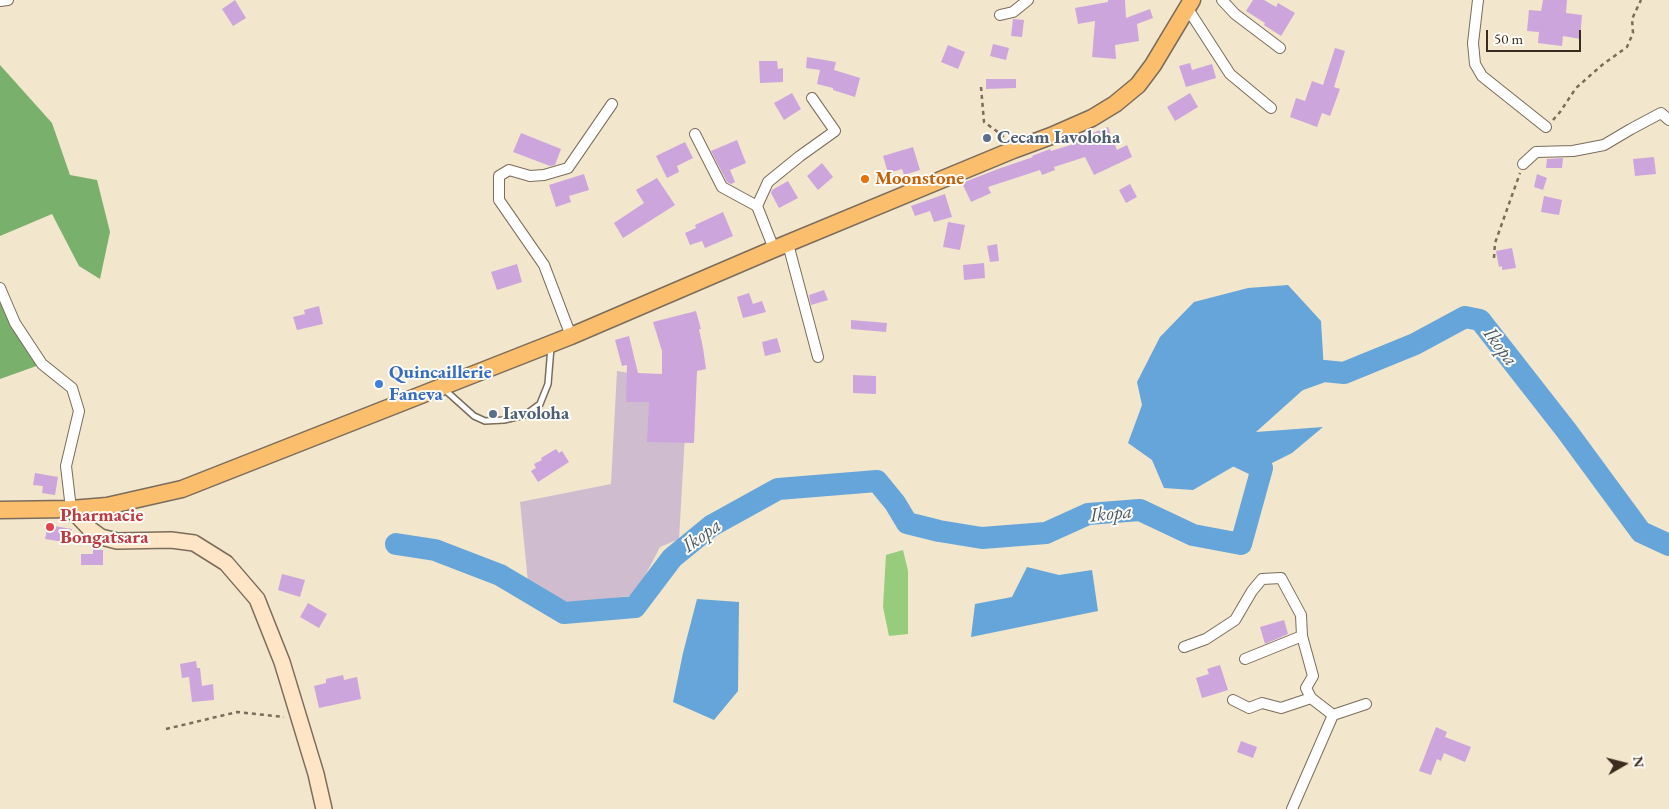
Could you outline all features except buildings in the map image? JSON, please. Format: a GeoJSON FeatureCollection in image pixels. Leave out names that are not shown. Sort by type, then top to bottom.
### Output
{"type":"FeatureCollection","features":[{"type":"Feature","properties":{"kind":"main road"},"geometry":{"type":"LineString","coordinates":[[0,510],[71,509],[131,501],[182,489],[571,336],[1013,150],[1052,136],[1092,118],[1138,85],[1153,65],[1188,3]]}},
{"type":"Feature","properties":{"kind":"street"},"geometry":{"type":"LineString","coordinates":[[0,2],[8,0]]}},
{"type":"Feature","properties":{"kind":"street"},"geometry":{"type":"LineString","coordinates":[[1000,15],[1013,12],[1028,0]]}},
{"type":"Feature","properties":{"kind":"street"},"geometry":{"type":"LineString","coordinates":[[1222,0],[1235,14],[1280,48]]}},
{"type":"Feature","properties":{"kind":"street"},"geometry":{"type":"LineString","coordinates":[[1478,0],[1473,43],[1475,64],[1482,76],[1546,127]]}},
{"type":"Feature","properties":{"kind":"street"},"geometry":{"type":"LineString","coordinates":[[1188,3],[1230,74],[1271,108]]}},
{"type":"Feature","properties":{"kind":"street"},"geometry":{"type":"LineString","coordinates":[[757,206],[768,182],[834,131],[812,98]]}},
{"type":"Feature","properties":{"kind":"street"},"geometry":{"type":"LineString","coordinates":[[571,336],[544,265],[499,200],[499,176],[509,170],[530,176],[544,175],[568,168],[612,104]]}},
{"type":"Feature","properties":{"kind":"street"},"geometry":{"type":"LineString","coordinates":[[1523,164],[1536,152],[1573,151],[1604,145],[1661,113],[1669,120]]}},
{"type":"Feature","properties":{"kind":"street"},"geometry":{"type":"LineString","coordinates":[[695,134],[722,187],[757,206],[781,247],[818,356]]}},
{"type":"Feature","properties":{"kind":"street"},"geometry":{"type":"LineString","coordinates":[[0,288],[15,323],[42,364],[72,388],[79,411],[66,466],[71,509],[90,529],[101,537],[117,540],[171,540],[194,543],[226,563],[257,599],[282,662],[316,774],[324,809]]}},
{"type":"Feature","properties":{"kind":"street"},"geometry":{"type":"LineString","coordinates":[[1184,647],[1206,639],[1235,620],[1252,591],[1262,579],[1281,578],[1301,615],[1302,636],[1313,676],[1306,688],[1311,698],[1333,715]]}},
{"type":"Feature","properties":{"kind":"street"},"geometry":{"type":"LineString","coordinates":[[1245,660],[1302,636]]}},
{"type":"Feature","properties":{"kind":"street"},"geometry":{"type":"LineString","coordinates":[[1233,700],[1249,708],[1262,703],[1281,708],[1311,698]]}},
{"type":"Feature","properties":{"kind":"street"},"geometry":{"type":"LineString","coordinates":[[1292,809],[1333,715],[1366,704]]}},
{"type":"Feature","properties":{"kind":"lane"},"geometry":{"type":"LineString","coordinates":[[441,388],[452,395],[474,416],[486,421],[504,420],[525,414],[540,404],[548,384],[551,344]]}},
{"type":"Feature","properties":{"kind":"path"},"geometry":{"type":"LineString","coordinates":[[1546,127],[1560,112],[1576,88],[1602,65],[1627,47],[1633,32],[1632,19],[1641,0]]}},
{"type":"Feature","properties":{"kind":"path"},"geometry":{"type":"LineString","coordinates":[[981,86],[984,122],[1002,135],[1013,150]]}},
{"type":"Feature","properties":{"kind":"path"},"geometry":{"type":"LineString","coordinates":[[1494,258],[1495,243],[1523,164]]}},
{"type":"Feature","properties":{"kind":"path"},"geometry":{"type":"LineString","coordinates":[[166,729],[237,712],[298,718]]}},
{"type":"Feature","properties":{"kind":"shaded area"},"geometry":{"type":"Polygon","coordinates":[[[617,371],[688,383],[679,539],[660,547],[635,595],[569,604],[528,582],[520,502],[611,484],[617,371]]]}},
{"type":"Feature","properties":{"kind":"green space"},"geometry":{"type":"Polygon","coordinates":[[[0,65],[52,123],[70,175],[97,180],[110,232],[100,279],[79,266],[52,214],[0,236],[0,65]]]}},
{"type":"Feature","properties":{"kind":"green space"},"geometry":{"type":"Polygon","coordinates":[[[0,289],[42,364],[0,379],[0,289]]]}},
{"type":"Feature","properties":{"kind":"green space"},"geometry":{"type":"Polygon","coordinates":[[[903,550],[908,571],[908,634],[889,636],[883,607],[886,555],[903,550]]]}},
{"type":"Feature","properties":{"kind":"water"},"geometry":{"type":"Polygon","coordinates":[[[1288,285],[1321,321],[1324,371],[1256,432],[1323,427],[1292,453],[1262,468],[1236,465],[1193,490],[1164,488],[1152,460],[1128,443],[1142,405],[1137,382],[1160,337],[1194,302],[1248,288],[1288,285]]]}},
{"type":"Feature","properties":{"kind":"water"},"geometry":{"type":"Polygon","coordinates":[[[1027,567],[1059,575],[1092,570],[1098,611],[971,637],[975,604],[1012,597],[1027,567]]]}},
{"type":"Feature","properties":{"kind":"water"},"geometry":{"type":"Polygon","coordinates":[[[697,599],[739,602],[738,691],[714,720],[673,702],[697,599]]]}},
{"type":"Feature","properties":{"kind":"waterway","name":"Ikopa"},"geometry":{"type":"LineString","coordinates":[[1296,381],[1324,371],[1344,373],[1415,344],[1465,317],[1480,320],[1566,430],[1641,532],[1669,545]]}},
{"type":"Feature","properties":{"kind":"waterway","name":"Ikopa"},"geometry":{"type":"LineString","coordinates":[[396,544],[435,550],[500,575],[564,613],[635,607],[672,558],[711,526],[778,489],[877,481],[895,503],[907,523],[939,531],[982,538],[1046,533],[1088,514],[1140,510],[1193,535],[1241,544],[1262,468],[1235,455]]}},
{"type":"Feature","properties":{"kind":"place","name":"Cecam Iavoloha"},"geometry":{"type":"Point","coordinates":[987,138]}},
{"type":"Feature","properties":{"kind":"place","name":"Moonstone"},"geometry":{"type":"Point","coordinates":[865,179]}},
{"type":"Feature","properties":{"kind":"place","name":"Quincaillerie Faneva"},"geometry":{"type":"Point","coordinates":[379,384]}},
{"type":"Feature","properties":{"kind":"place","name":"Iavoloha"},"geometry":{"type":"Point","coordinates":[493,414]}},
{"type":"Feature","properties":{"kind":"place","name":"Pharmacie Bongatsara"},"geometry":{"type":"Point","coordinates":[50,527]}}]}
